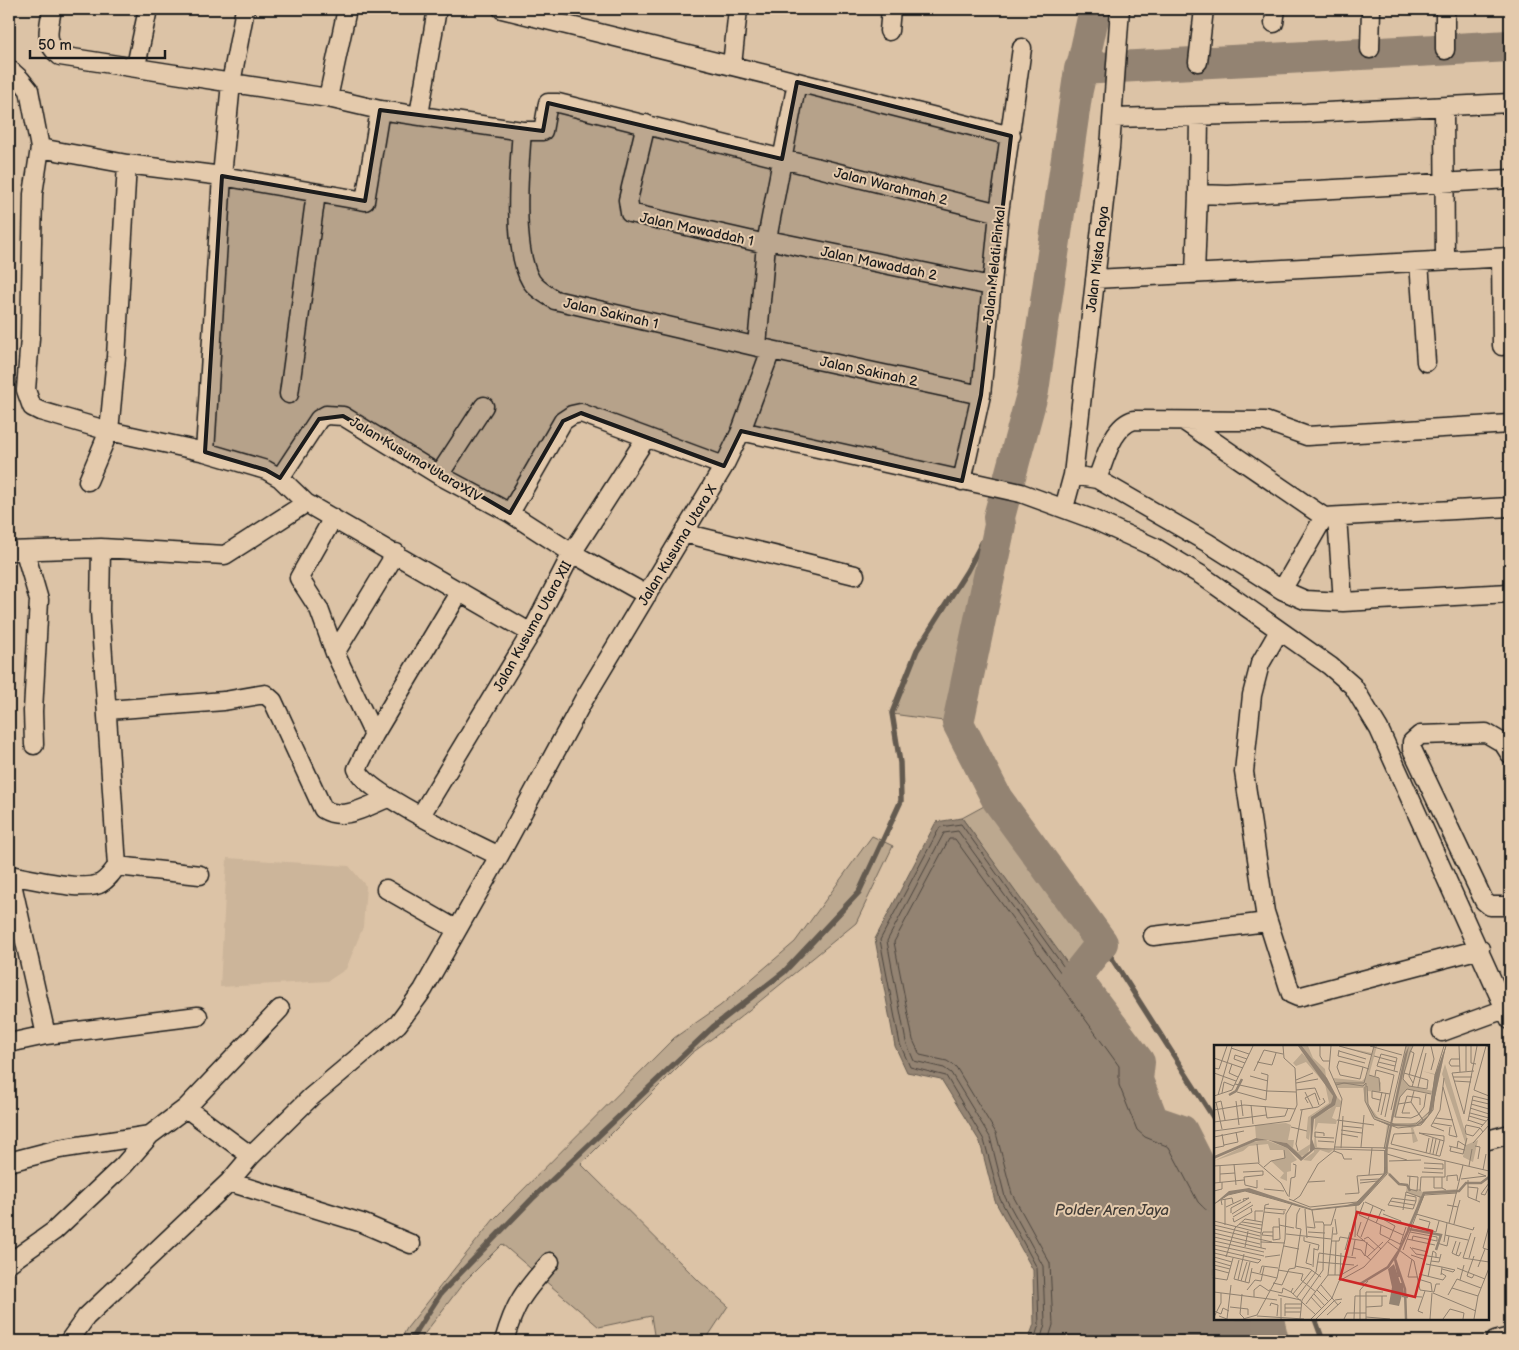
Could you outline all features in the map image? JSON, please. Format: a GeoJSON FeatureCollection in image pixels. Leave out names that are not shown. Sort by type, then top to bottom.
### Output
{"type":"FeatureCollection","features":[{"type":"Feature","properties":{"kind":"street"},"geometry":{"type":"LineString","coordinates":[[52,9],[47,38],[52,50],[60,56],[136,66],[328,98],[380,110],[522,131]]}},
{"type":"Feature","properties":{"kind":"street"},"geometry":{"type":"LineString","coordinates":[[136,66],[148,9]]}},
{"type":"Feature","properties":{"kind":"street"},"geometry":{"type":"LineString","coordinates":[[204,452],[222,176],[231,82],[245,9]]}},
{"type":"Feature","properties":{"kind":"street"},"geometry":{"type":"LineString","coordinates":[[328,98],[347,9]]}},
{"type":"Feature","properties":{"kind":"street"},"geometry":{"type":"LineString","coordinates":[[419,115],[438,9]]}},
{"type":"Feature","properties":{"kind":"street"},"geometry":{"type":"LineString","coordinates":[[502,9],[1011,136]]}},
{"type":"Feature","properties":{"kind":"street"},"geometry":{"type":"LineString","coordinates":[[732,65],[738,9]]}},
{"type":"Feature","properties":{"kind":"street"},"geometry":{"type":"LineString","coordinates":[[889,30],[891,9]]}},
{"type":"Feature","properties":{"kind":"street","name":"Jalan Mista Raya"},"geometry":{"type":"LineString","coordinates":[[1064,508],[1073,475],[1095,279],[1113,118],[1120,9]]}},
{"type":"Feature","properties":{"kind":"street"},"geometry":{"type":"LineString","coordinates":[[1198,62],[1204,9]]}},
{"type":"Feature","properties":{"kind":"street"},"geometry":{"type":"LineString","coordinates":[[1370,49],[1371,9]]}},
{"type":"Feature","properties":{"kind":"street"},"geometry":{"type":"LineString","coordinates":[[1445,9],[1445,50]]}},
{"type":"Feature","properties":{"kind":"street","name":"Jalan Melati Pinkal"},"geometry":{"type":"LineString","coordinates":[[962,481],[981,395],[999,213],[1022,48]]}},
{"type":"Feature","properties":{"kind":"street"},"geometry":{"type":"LineString","coordinates":[[9,69],[29,90],[40,148],[33,194],[30,238],[30,338],[26,390],[32,407],[109,431],[204,452],[266,470],[280,478],[306,503],[396,553],[531,633]]}},
{"type":"Feature","properties":{"kind":"street","name":"Jalan Kusuma Utara X"},"geometry":{"type":"LineString","coordinates":[[69,1341],[86,1317],[229,1182],[251,1156],[311,1097],[398,1024],[423,990],[584,700],[724,466],[741,431],[764,348],[767,242],[797,82]]}},
{"type":"Feature","properties":{"kind":"street","name":"Jalan Warahmah 2"},"geometry":{"type":"LineString","coordinates":[[522,131],[542,131],[548,103],[646,124],[999,213]]}},
{"type":"Feature","properties":{"kind":"street"},"geometry":{"type":"LineString","coordinates":[[1113,118],[1444,107],[1510,103]]}},
{"type":"Feature","properties":{"kind":"street"},"geometry":{"type":"LineString","coordinates":[[1444,107],[1445,260]]}},
{"type":"Feature","properties":{"kind":"street"},"geometry":{"type":"LineString","coordinates":[[40,148],[127,164],[222,176],[365,201],[380,110]]}},
{"type":"Feature","properties":{"kind":"street"},"geometry":{"type":"LineString","coordinates":[[1195,274],[1199,116]]}},
{"type":"Feature","properties":{"kind":"street","name":"Jalan Mawaddah 1"},"geometry":{"type":"LineString","coordinates":[[646,124],[628,200],[630,213],[767,242]]}},
{"type":"Feature","properties":{"kind":"street","name":"Jalan Sakinah 1"},"geometry":{"type":"LineString","coordinates":[[522,131],[517,185],[523,263],[532,282],[542,292],[555,300],[764,348]]}},
{"type":"Feature","properties":{"kind":"street"},"geometry":{"type":"LineString","coordinates":[[88,481],[109,431],[116,358],[127,164]]}},
{"type":"Feature","properties":{"kind":"street"},"geometry":{"type":"LineString","coordinates":[[1198,194],[1228,195],[1510,179]]}},
{"type":"Feature","properties":{"kind":"street"},"geometry":{"type":"LineString","coordinates":[[289,394],[316,193]]}},
{"type":"Feature","properties":{"kind":"street","name":"Jalan Mawaddah 2"},"geometry":{"type":"LineString","coordinates":[[767,242],[991,286]]}},
{"type":"Feature","properties":{"kind":"street"},"geometry":{"type":"LineString","coordinates":[[1095,279],[1506,258],[1502,346]]}},
{"type":"Feature","properties":{"kind":"street"},"geometry":{"type":"LineString","coordinates":[[1419,262],[1426,362]]}},
{"type":"Feature","properties":{"kind":"street","name":"Jalan Sakinah 2"},"geometry":{"type":"LineString","coordinates":[[764,348],[981,395]]}},
{"type":"Feature","properties":{"kind":"street"},"geometry":{"type":"LineString","coordinates":[[439,475],[484,406]]}},
{"type":"Feature","properties":{"kind":"street"},"geometry":{"type":"LineString","coordinates":[[510,514],[563,421],[572,415],[581,413],[724,466]]}},
{"type":"Feature","properties":{"kind":"street","name":"Jalan Kusuma Utara XIV"},"geometry":{"type":"LineString","coordinates":[[280,478],[319,419],[334,414],[343,416],[439,475],[510,514],[572,553],[647,595]]}},
{"type":"Feature","properties":{"kind":"street"},"geometry":{"type":"LineString","coordinates":[[1097,479],[1118,430],[1125,422],[1134,420],[1265,421],[1307,436],[1510,424]]}},
{"type":"Feature","properties":{"kind":"street"},"geometry":{"type":"LineString","coordinates":[[1184,421],[1331,517],[1510,507]]}},
{"type":"Feature","properties":{"kind":"street"},"geometry":{"type":"LineString","coordinates":[[741,431],[1021,493],[1064,508],[1156,548],[1201,575],[1330,666],[1353,686],[1379,729],[1431,846],[1480,949],[1504,992],[1508,1014],[1442,1032]]}},
{"type":"Feature","properties":{"kind":"street","name":"Jalan Kusuma Utara XII"},"geometry":{"type":"LineString","coordinates":[[421,815],[531,633],[572,553],[646,438]]}},
{"type":"Feature","properties":{"kind":"street"},"geometry":{"type":"LineString","coordinates":[[1073,475],[1097,479],[1208,543],[1282,590],[1305,600],[1343,602],[1510,593]]}},
{"type":"Feature","properties":{"kind":"street"},"geometry":{"type":"LineString","coordinates":[[34,745],[34,688],[39,600],[17,552],[101,548],[225,555],[306,503]]}},
{"type":"Feature","properties":{"kind":"street"},"geometry":{"type":"LineString","coordinates":[[1282,590],[1331,517]]}},
{"type":"Feature","properties":{"kind":"street"},"geometry":{"type":"LineString","coordinates":[[1331,517],[1343,602]]}},
{"type":"Feature","properties":{"kind":"street"},"geometry":{"type":"LineString","coordinates":[[333,518],[299,578],[316,604],[335,652],[374,735]]}},
{"type":"Feature","properties":{"kind":"street"},"geometry":{"type":"LineString","coordinates":[[684,533],[855,575]]}},
{"type":"Feature","properties":{"kind":"street"},"geometry":{"type":"LineString","coordinates":[[46,1035],[10,875],[84,887],[100,885],[117,866],[100,611],[101,548]]}},
{"type":"Feature","properties":{"kind":"street"},"geometry":{"type":"LineString","coordinates":[[335,652],[396,553]]}},
{"type":"Feature","properties":{"kind":"street"},"geometry":{"type":"LineString","coordinates":[[460,591],[374,735],[358,769],[362,778],[388,798],[499,856]]}},
{"type":"Feature","properties":{"kind":"street"},"geometry":{"type":"LineString","coordinates":[[1279,631],[1260,664],[1252,695],[1244,772],[1267,922],[1291,994],[1298,997],[1480,949]]}},
{"type":"Feature","properties":{"kind":"street"},"geometry":{"type":"LineString","coordinates":[[108,710],[224,701],[264,694],[273,701],[323,808],[332,814],[342,815],[388,798]]}},
{"type":"Feature","properties":{"kind":"street"},"geometry":{"type":"LineString","coordinates":[[1510,754],[1502,743],[1486,733],[1420,735],[1412,742],[1412,749],[1484,901],[1490,906],[1510,906]]}},
{"type":"Feature","properties":{"kind":"street"},"geometry":{"type":"LineString","coordinates":[[117,866],[200,875]]}},
{"type":"Feature","properties":{"kind":"street"},"geometry":{"type":"LineString","coordinates":[[386,889],[456,929]]}},
{"type":"Feature","properties":{"kind":"street"},"geometry":{"type":"LineString","coordinates":[[1153,936],[1267,922]]}},
{"type":"Feature","properties":{"kind":"street"},"geometry":{"type":"LineString","coordinates":[[9,1263],[54,1231],[124,1165],[150,1135],[186,1108],[280,1008]]}},
{"type":"Feature","properties":{"kind":"street"},"geometry":{"type":"LineString","coordinates":[[9,1043],[46,1035],[198,1016]]}},
{"type":"Feature","properties":{"kind":"street"},"geometry":{"type":"LineString","coordinates":[[186,1108],[251,1156]]}},
{"type":"Feature","properties":{"kind":"street"},"geometry":{"type":"LineString","coordinates":[[1489,1140],[1510,1134]]}},
{"type":"Feature","properties":{"kind":"street"},"geometry":{"type":"LineString","coordinates":[[9,1162],[59,1149],[150,1135]]}},
{"type":"Feature","properties":{"kind":"street"},"geometry":{"type":"LineString","coordinates":[[229,1182],[362,1223],[411,1244]]}},
{"type":"Feature","properties":{"kind":"street"},"geometry":{"type":"LineString","coordinates":[[504,1341],[512,1312],[521,1296],[550,1262]]}},
{"type":"Feature","properties":{"kind":"street"},"geometry":{"type":"LineString","coordinates":[[1495,1341],[1510,1337]]}},
{"type":"Feature","properties":{"kind":"highlighted area"},"geometry":{"type":"Polygon","coordinates":[[[797,82],[1011,136],[981,395],[962,481],[741,431],[724,466],[581,413],[563,421],[510,513],[343,416],[319,419],[280,478],[266,470],[205,452],[222,176],[365,201],[380,110],[543,131],[548,103],[782,159],[797,82]]]}},
{"type":"Feature","properties":{"kind":"shaded area"},"geometry":{"type":"Polygon","coordinates":[[[991,493],[1019,494],[1000,525],[958,723],[892,714],[917,650],[967,571],[993,522],[991,493]]]}},
{"type":"Feature","properties":{"kind":"shaded area"},"geometry":{"type":"Polygon","coordinates":[[[997,799],[1102,943],[1075,977],[962,818],[997,799]]]}},
{"type":"Feature","properties":{"kind":"shaded area"},"geometry":{"type":"Polygon","coordinates":[[[872,836],[893,846],[856,923],[733,1023],[692,1053],[581,1164],[700,1282],[728,1306],[709,1335],[700,1341],[655,1341],[651,1316],[599,1327],[502,1244],[464,1282],[419,1341],[400,1341],[407,1328],[494,1219],[674,1038],[720,1006],[795,942],[872,836]]]}},
{"type":"Feature","properties":{"kind":"shaded area"},"geometry":{"type":"Polygon","coordinates":[[[227,858],[349,866],[366,886],[363,927],[346,969],[328,981],[220,987],[227,858]]]}},
{"type":"Feature","properties":{"kind":"water","name":"Polder Aren Jaya"},"geometry":{"type":"Polygon","coordinates":[[[962,818],[1139,1062],[1137,1081],[1153,1120],[1182,1131],[1214,1194],[1214,1320],[1268,1320],[1273,1341],[1028,1341],[1034,1324],[1033,1270],[995,1201],[980,1142],[941,1079],[907,1072],[895,1046],[875,939],[936,822],[962,818]]]}},
{"type":"Feature","properties":{"kind":"waterway"},"geometry":{"type":"LineString","coordinates":[[1077,90],[1095,9]]}},
{"type":"Feature","properties":{"kind":"waterway"},"geometry":{"type":"LineString","coordinates":[[1214,1194],[1182,1131],[1153,1121],[1137,1080],[1139,1062],[1075,977],[1102,943],[997,799],[958,723],[1000,525],[999,517],[1033,391],[1080,69],[1510,46]]}},
{"type":"Feature","properties":{"kind":"waterway"},"geometry":{"type":"LineString","coordinates":[[410,1341],[441,1293],[532,1199],[713,1027],[784,972],[859,892],[901,801],[900,763],[892,713],[917,650],[967,571],[993,522],[999,517],[1000,525],[958,723],[997,799],[1102,943],[1214,1118]]}},
{"type":"Feature","properties":{"kind":"waterway"},"geometry":{"type":"LineString","coordinates":[[1268,1320],[1273,1341]]}},
{"type":"Feature","properties":{"kind":"waterway"},"geometry":{"type":"LineString","coordinates":[[1315,1320],[1323,1341]]}}]}
